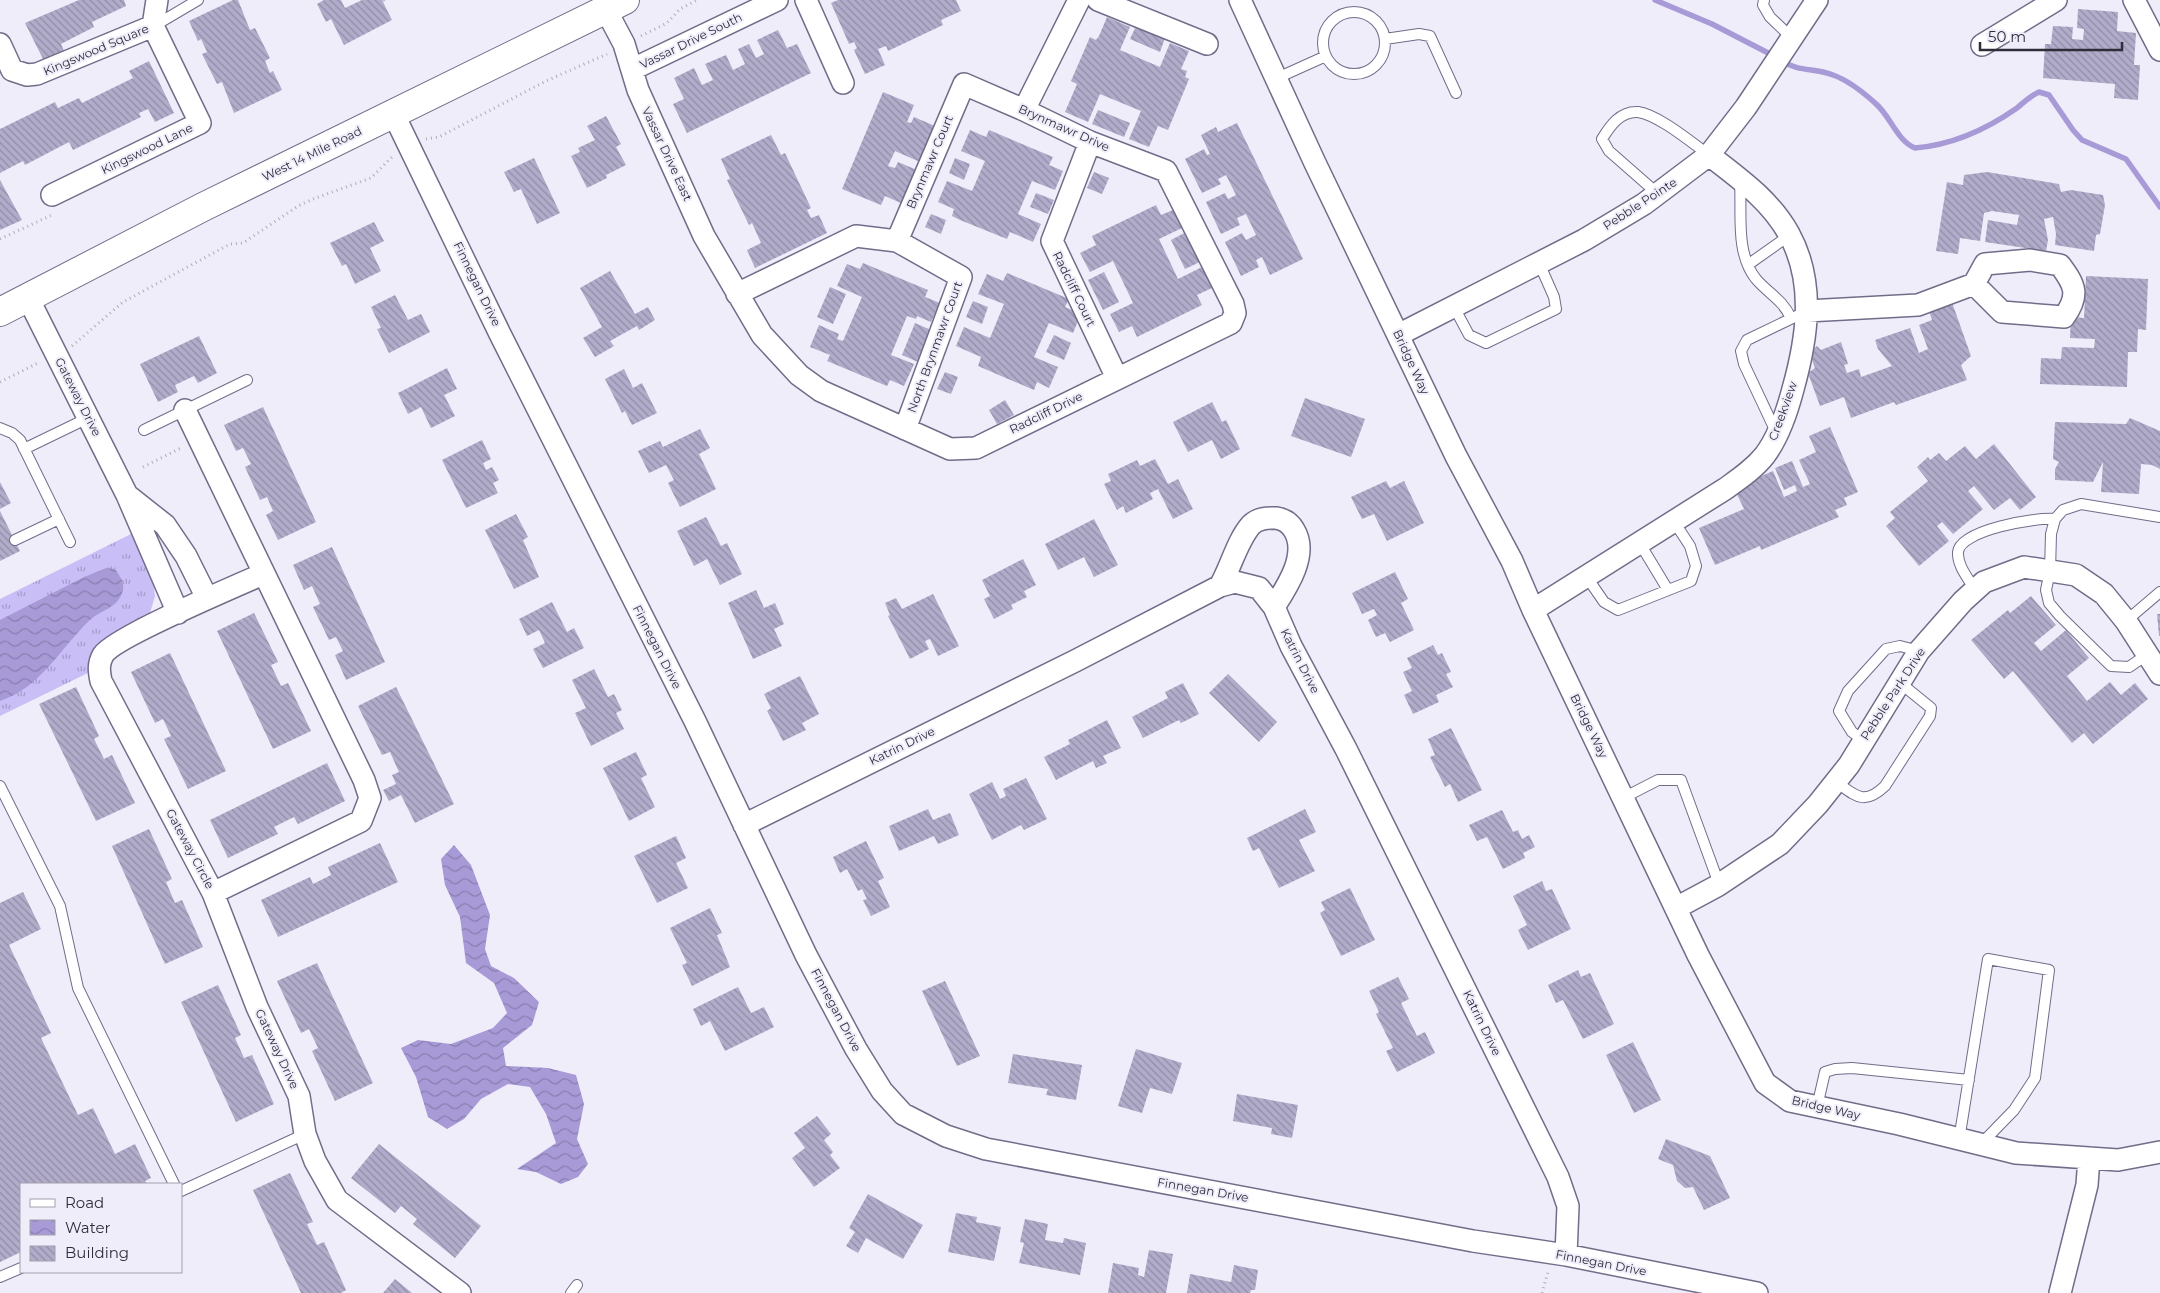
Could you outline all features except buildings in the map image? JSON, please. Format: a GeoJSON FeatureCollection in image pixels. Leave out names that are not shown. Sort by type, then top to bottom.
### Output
{"type":"FeatureCollection","features":[{"type":"Feature","properties":{"kind":"street","name":"Kingswood Square"},"geometry":{"type":"LineString","coordinates":[[0,44],[12,70],[27,75],[37,74],[153,26],[157,0]]}},
{"type":"Feature","properties":{"kind":"street","name":"Vassar Drive South"},"geometry":{"type":"LineString","coordinates":[[633,69],[777,0]]}},
{"type":"Feature","properties":{"kind":"street"},"geometry":{"type":"LineString","coordinates":[[806,0],[843,83]]}},
{"type":"Feature","properties":{"kind":"street"},"geometry":{"type":"LineString","coordinates":[[1024,110],[1079,0]]}},
{"type":"Feature","properties":{"kind":"street"},"geometry":{"type":"LineString","coordinates":[[1098,0],[1206,44]]}},
{"type":"Feature","properties":{"kind":"street","name":"Bridge Way"},"geometry":{"type":"LineString","coordinates":[[1240,0],[1456,456],[1512,561],[1533,610],[1676,908],[1736,1031],[1765,1083],[1790,1101],[1898,1124],[2016,1154],[2118,1160],[2160,1152]]}},
{"type":"Feature","properties":{"kind":"street"},"geometry":{"type":"LineString","coordinates":[[1982,45],[2056,0]]}},
{"type":"Feature","properties":{"kind":"street"},"geometry":{"type":"LineString","coordinates":[[2134,0],[2160,50]]}},
{"type":"Feature","properties":{"kind":"street","name":"Pebble Pointe"},"geometry":{"type":"LineString","coordinates":[[1398,335],[1584,240],[1658,194],[1709,155],[1793,39],[1814,1]]}},
{"type":"Feature","properties":{"kind":"street","name":"Vassar Drive East"},"geometry":{"type":"LineString","coordinates":[[616,5],[624,44],[638,90],[700,228],[737,294]]}},
{"type":"Feature","properties":{"kind":"street","name":"West 14 Mile Road"},"geometry":{"type":"LineString","coordinates":[[0,312],[203,207],[616,5]]}},
{"type":"Feature","properties":{"kind":"street","name":"Kingswood Lane"},"geometry":{"type":"LineString","coordinates":[[52,195],[200,123],[153,26]]}},
{"type":"Feature","properties":{"kind":"street","name":"Brynmawr Drive"},"geometry":{"type":"LineString","coordinates":[[964,84],[1090,142],[1166,170]]}},
{"type":"Feature","properties":{"kind":"street","name":"Brynmawr Court"},"geometry":{"type":"LineString","coordinates":[[897,241],[964,84]]}},
{"type":"Feature","properties":{"kind":"street","name":"Finnegan Drive"},"geometry":{"type":"LineString","coordinates":[[394,115],[695,721],[806,955],[856,1049],[882,1091],[904,1114],[946,1136],[986,1149],[1757,1293]]}},
{"type":"Feature","properties":{"kind":"street","name":"Radcliff Court"},"geometry":{"type":"LineString","coordinates":[[1090,142],[1052,241],[1117,378]]}},
{"type":"Feature","properties":{"kind":"street","name":"Creekview"},"geometry":{"type":"LineString","coordinates":[[1533,610],[1724,489],[1755,467],[1777,435],[1801,359],[1799,315],[1805,280],[1800,260],[1790,235],[1773,209],[1740,179],[1709,155]]}},
{"type":"Feature","properties":{"kind":"street","name":"Radcliff Drive"},"geometry":{"type":"LineString","coordinates":[[737,294],[762,335],[799,375],[821,391],[950,449],[976,448],[1231,322],[1235,314],[1233,304],[1166,170]]}},
{"type":"Feature","properties":{"kind":"street"},"geometry":{"type":"LineString","coordinates":[[737,294],[856,236],[897,241]]}},
{"type":"Feature","properties":{"kind":"street","name":"North Brynmawr Court"},"geometry":{"type":"LineString","coordinates":[[897,241],[961,277],[905,429]]}},
{"type":"Feature","properties":{"kind":"street"},"geometry":{"type":"LineString","coordinates":[[1799,315],[1918,305],[1974,284]]}},
{"type":"Feature","properties":{"kind":"street","name":"Gateway Drive"},"geometry":{"type":"LineString","coordinates":[[28,298],[127,495],[178,613]]}},
{"type":"Feature","properties":{"kind":"street","name":"Gateway Circle"},"geometry":{"type":"LineString","coordinates":[[185,410],[263,574],[345,738],[370,798],[361,821],[213,893],[101,681],[98,667],[103,654],[119,642],[207,598],[263,574]]}},
{"type":"Feature","properties":{"kind":"street","name":"Gateway Drive"},"geometry":{"type":"LineString","coordinates":[[127,495],[165,525],[186,556],[207,598]]}},
{"type":"Feature","properties":{"kind":"street"},"geometry":{"type":"LineString","coordinates":[[1220,586],[1252,524],[1264,518],[1280,518],[1291,524],[1297,534],[1299,550],[1289,584],[1274,607]]}},
{"type":"Feature","properties":{"kind":"street","name":"Pebble Park Drive"},"geometry":{"type":"LineString","coordinates":[[1676,908],[1719,884],[1780,844],[1836,782],[1919,651],[1984,582],[2024,567],[2076,576],[2104,594],[2126,622],[2160,674]]}},
{"type":"Feature","properties":{"kind":"street","name":"Katrin Drive"},"geometry":{"type":"LineString","coordinates":[[744,825],[1075,661],[1220,586],[1235,582],[1259,588],[1274,607],[1291,646],[1346,748],[1558,1177],[1568,1206],[1566,1256]]}},
{"type":"Feature","properties":{"kind":"street","name":"Gateway Drive"},"geometry":{"type":"LineString","coordinates":[[213,893],[257,1007],[300,1096],[305,1134],[315,1161],[337,1200],[460,1293]]}},
{"type":"Feature","properties":{"kind":"street"},"geometry":{"type":"LineString","coordinates":[[2060,1293],[2087,1186],[2089,1158]]}},
{"type":"Feature","properties":{"kind":"lane"},"geometry":{"type":"LineString","coordinates":[[153,26],[198,0]]}},
{"type":"Feature","properties":{"kind":"lane"},"geometry":{"type":"LineString","coordinates":[[1764,0],[1763,5],[1770,17],[1793,39]]}},
{"type":"Feature","properties":{"kind":"lane"},"geometry":{"type":"LineString","coordinates":[[1357,12],[1367,14],[1379,25],[1385,39],[1385,48],[1376,66],[1358,74],[1339,70],[1326,56],[1323,46],[1328,25],[1346,13],[1357,12]]}},
{"type":"Feature","properties":{"kind":"lane"},"geometry":{"type":"LineString","coordinates":[[1385,39],[1419,34],[1430,36],[1456,93]]}},
{"type":"Feature","properties":{"kind":"lane"},"geometry":{"type":"LineString","coordinates":[[1276,79],[1326,56]]}},
{"type":"Feature","properties":{"kind":"lane"},"geometry":{"type":"LineString","coordinates":[[1658,194],[1609,151],[1602,139],[1611,124],[1622,116],[1637,112],[1662,123],[1709,155]]}},
{"type":"Feature","properties":{"kind":"lane"},"geometry":{"type":"LineString","coordinates":[[1740,179],[1741,244],[1749,264],[1755,277],[1768,292],[1799,315],[1747,340],[1741,351],[1744,364],[1777,435]]}},
{"type":"Feature","properties":{"kind":"lane"},"geometry":{"type":"LineString","coordinates":[[1749,264],[1790,235]]}},
{"type":"Feature","properties":{"kind":"lane"},"geometry":{"type":"LineString","coordinates":[[1454,307],[1470,335],[1486,343],[1556,309],[1554,297],[1539,263]]}},
{"type":"Feature","properties":{"kind":"lane"},"geometry":{"type":"LineString","coordinates":[[144,430],[247,380]]}},
{"type":"Feature","properties":{"kind":"lane"},"geometry":{"type":"LineString","coordinates":[[24,449],[88,418]]}},
{"type":"Feature","properties":{"kind":"lane"},"geometry":{"type":"LineString","coordinates":[[0,428],[12,433],[20,440],[70,542]]}},
{"type":"Feature","properties":{"kind":"lane"},"geometry":{"type":"LineString","coordinates":[[2148,654],[2129,667],[2111,666],[2049,603],[2046,590],[2050,571],[2051,534],[2055,519],[2063,510],[2081,504],[2160,517]]}},
{"type":"Feature","properties":{"kind":"lane"},"geometry":{"type":"LineString","coordinates":[[1976,590],[1958,559],[1958,550],[1963,541],[1995,529],[2042,518],[2055,519]]}},
{"type":"Feature","properties":{"kind":"lane"},"geometry":{"type":"LineString","coordinates":[[15,540],[58,519]]}},
{"type":"Feature","properties":{"kind":"lane"},"geometry":{"type":"LineString","coordinates":[[1586,576],[1604,602],[1618,610],[1691,581],[1696,566],[1690,546],[1673,520]]}},
{"type":"Feature","properties":{"kind":"lane"},"geometry":{"type":"LineString","coordinates":[[1639,542],[1668,590]]}},
{"type":"Feature","properties":{"kind":"lane"},"geometry":{"type":"LineString","coordinates":[[2126,622],[2160,592]]}},
{"type":"Feature","properties":{"kind":"lane"},"geometry":{"type":"LineString","coordinates":[[1863,740],[1852,732],[1839,711],[1848,691],[1886,649],[1900,646],[1919,651]]}},
{"type":"Feature","properties":{"kind":"lane"},"geometry":{"type":"LineString","coordinates":[[1836,782],[1857,797],[1866,799],[1877,794],[1885,786],[1930,716],[1931,708],[1925,701],[1899,682]]}},
{"type":"Feature","properties":{"kind":"lane"},"geometry":{"type":"LineString","coordinates":[[1623,798],[1658,780],[1681,780],[1719,884]]}},
{"type":"Feature","properties":{"kind":"lane"},"geometry":{"type":"LineString","coordinates":[[0,786],[60,906],[78,988],[174,1183]]}},
{"type":"Feature","properties":{"kind":"lane"},"geometry":{"type":"LineString","coordinates":[[1959,1140],[1988,959],[2049,970],[2035,1078],[2014,1110],[1980,1145]]}},
{"type":"Feature","properties":{"kind":"lane"},"geometry":{"type":"LineString","coordinates":[[1816,1107],[1825,1072],[1835,1069],[1852,1068],[1969,1080]]}},
{"type":"Feature","properties":{"kind":"lane"},"geometry":{"type":"LineString","coordinates":[[182,1192],[305,1134]]}},
{"type":"Feature","properties":{"kind":"lane"},"geometry":{"type":"LineString","coordinates":[[0,1277],[20,1268]]}},
{"type":"Feature","properties":{"kind":"path"},"geometry":{"type":"LineString","coordinates":[[0,382],[77,343],[123,302],[230,244],[243,243],[306,202],[371,178],[393,155],[429,137],[439,137],[546,81],[603,56],[667,23],[680,9],[697,0]]}},
{"type":"Feature","properties":{"kind":"path"},"geometry":{"type":"LineString","coordinates":[[0,239],[59,211],[52,195]]}},
{"type":"Feature","properties":{"kind":"path"},"geometry":{"type":"LineString","coordinates":[[143,467],[198,439]]}},
{"type":"Feature","properties":{"kind":"green space"},"geometry":{"type":"Polygon","coordinates":[[[131,534],[153,581],[155,596],[150,613],[138,621],[90,672],[0,716],[0,599],[131,534]]]}},
{"type":"Feature","properties":{"kind":"water"},"geometry":{"type":"Polygon","coordinates":[[[106,568],[115,569],[123,583],[120,598],[113,605],[90,620],[39,677],[15,695],[0,701],[0,620],[84,577],[106,568]]]}},
{"type":"Feature","properties":{"kind":"water"},"geometry":{"type":"Polygon","coordinates":[[[454,845],[471,865],[490,915],[485,949],[491,966],[514,978],[539,1002],[532,1025],[503,1048],[506,1066],[548,1068],[576,1075],[584,1104],[577,1139],[588,1164],[578,1177],[561,1184],[536,1172],[517,1169],[556,1143],[546,1114],[530,1087],[508,1084],[481,1099],[464,1119],[447,1129],[428,1117],[416,1077],[401,1048],[418,1040],[451,1044],[493,1028],[507,1013],[494,983],[466,963],[460,917],[445,885],[441,859],[454,845]]]}},
{"type":"Feature","properties":{"kind":"waterway"},"geometry":{"type":"LineString","coordinates":[[1655,0],[1712,24],[1774,56]]}},
{"type":"Feature","properties":{"kind":"waterway"},"geometry":{"type":"LineString","coordinates":[[1782,61],[1794,67],[1827,73],[1850,83],[1880,108],[1903,140],[1915,148],[1956,140],[1969,135],[2006,116],[2039,92],[2049,95],[2082,140],[2126,159],[2160,207]]}}]}
